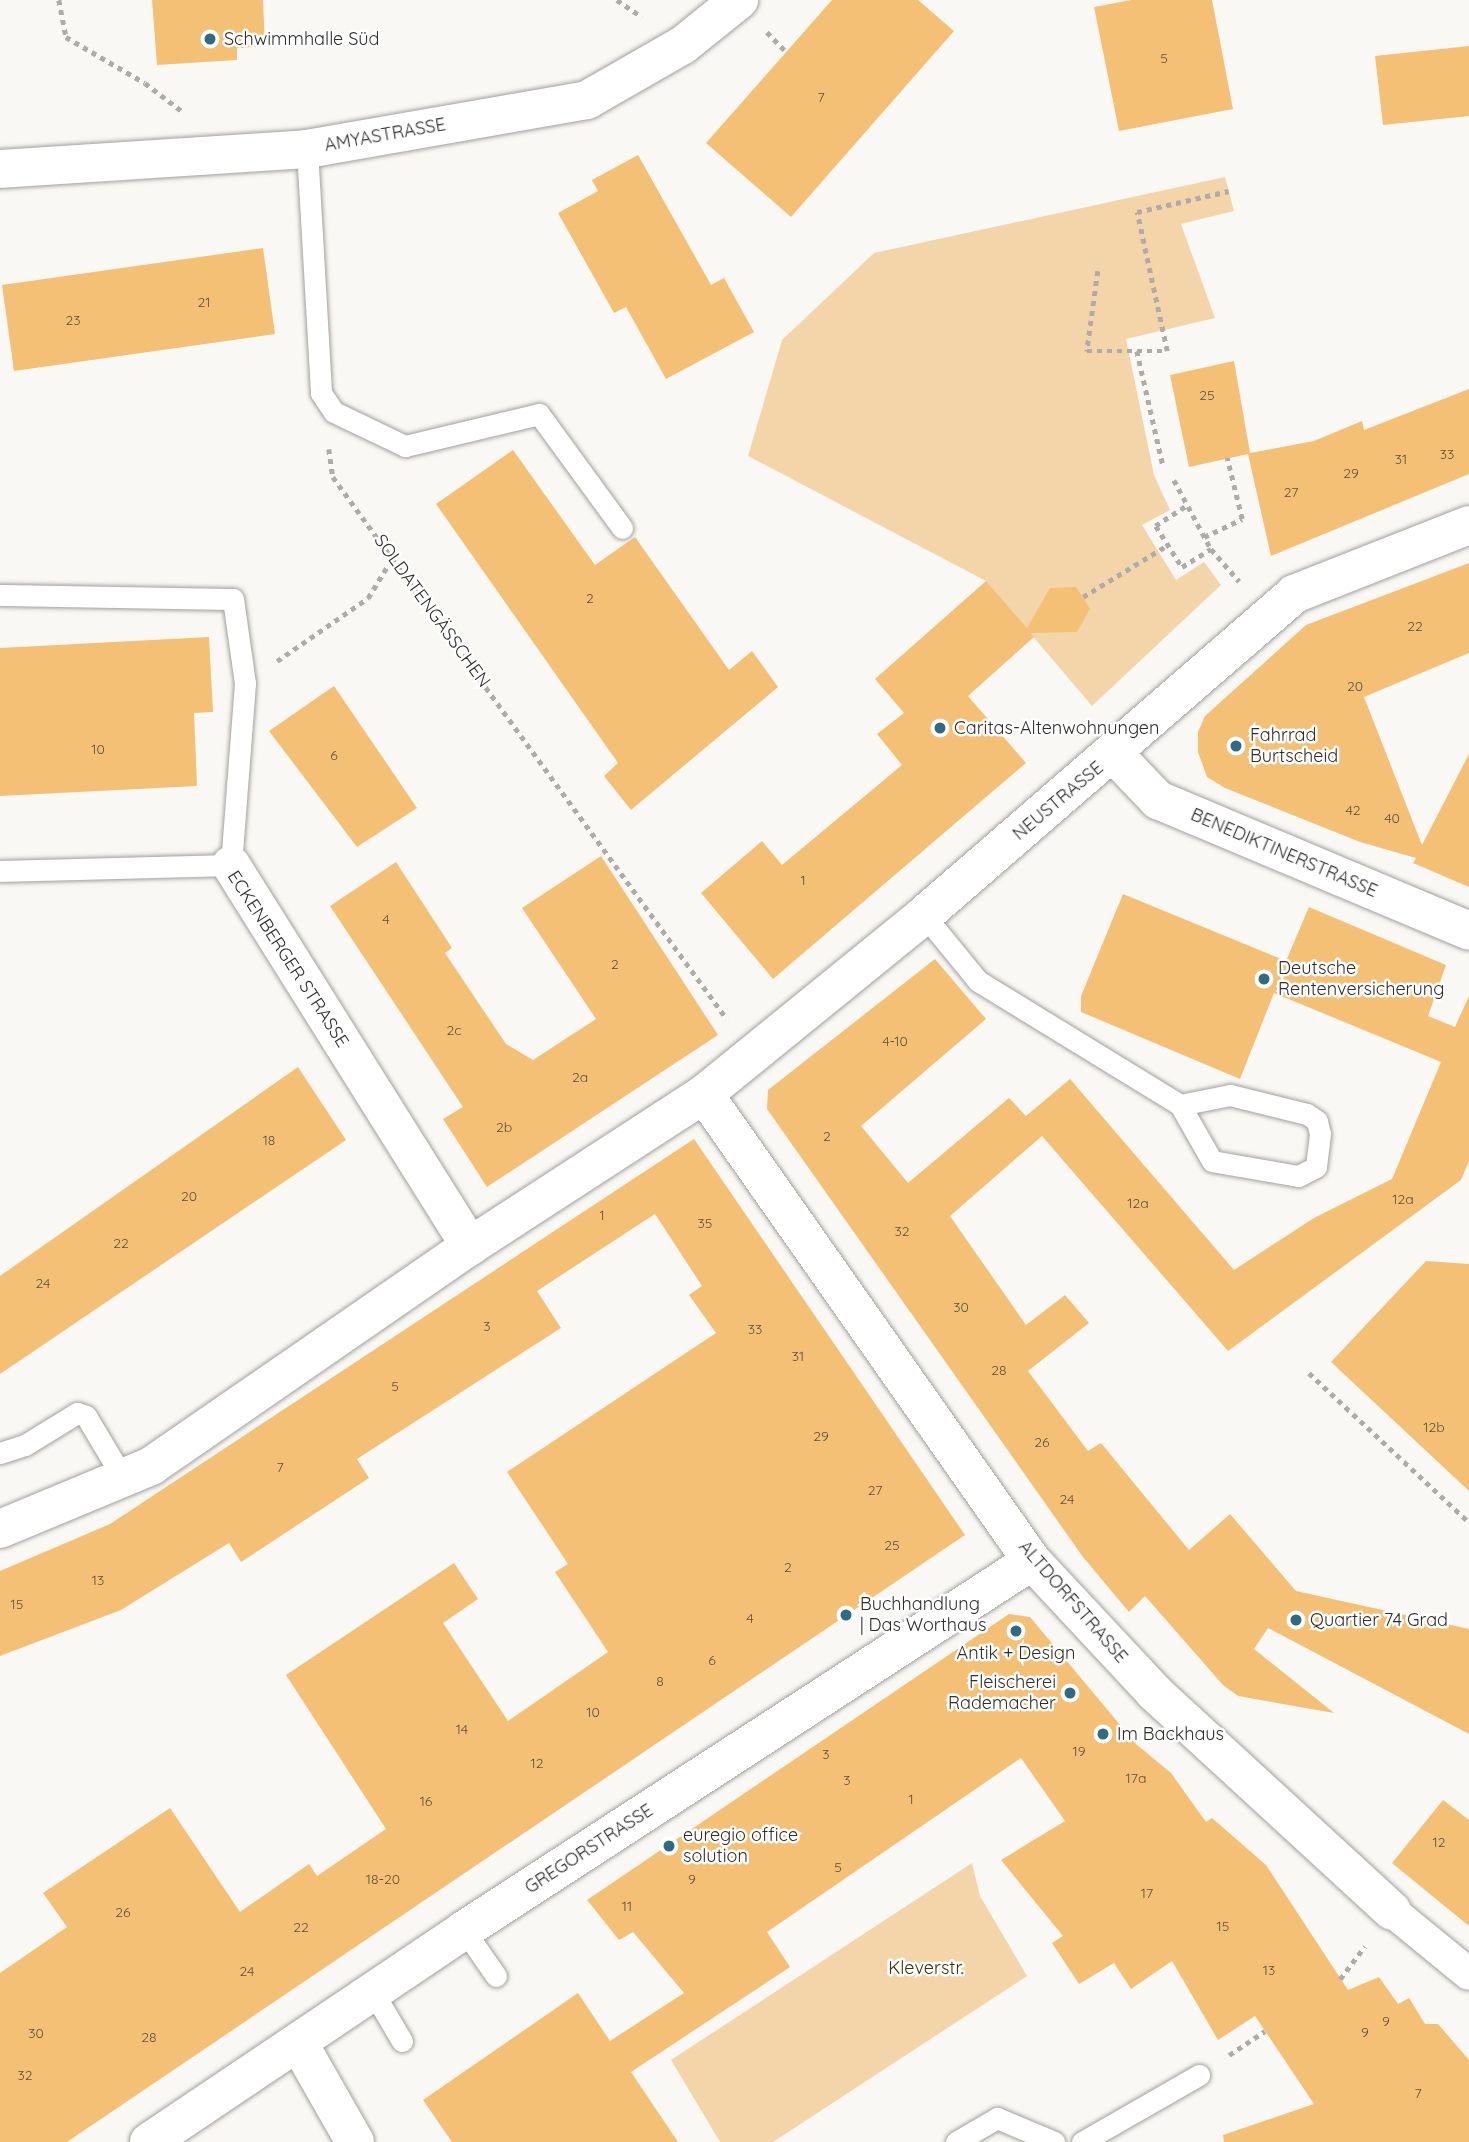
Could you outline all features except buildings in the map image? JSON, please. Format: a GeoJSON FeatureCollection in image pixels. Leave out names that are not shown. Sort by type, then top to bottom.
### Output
{"type":"FeatureCollection","features":[{"type":"Feature","properties":{"kind":"street","name":"AMYASTRASSE"},"geometry":{"type":"LineString","coordinates":[[0,169],[307,149],[587,100],[683,45],[739,0]]}},
{"type":"Feature","properties":{"kind":"street","name":"NEUSTRASSE"},"geometry":{"type":"LineString","coordinates":[[704,1094],[924,915],[1114,754],[1294,594],[1469,525]]}},
{"type":"Feature","properties":{"kind":"street","name":"BENEDIKTINERSTRASSE"},"geometry":{"type":"LineString","coordinates":[[1114,754],[1158,800],[1469,931]]}},
{"type":"Feature","properties":{"kind":"street","name":"ECKENBERGER STRASSE"},"geometry":{"type":"LineString","coordinates":[[231,865],[470,1246]]}},
{"type":"Feature","properties":{"kind":"street"},"geometry":{"type":"LineString","coordinates":[[0,1529],[151,1466],[470,1246],[704,1094]]}},
{"type":"Feature","properties":{"kind":"street","name":"ALTDORFSTRASSE"},"geometry":{"type":"LineString","coordinates":[[704,1094],[1032,1560],[1154,1692],[1392,1911],[1469,1974]]}},
{"type":"Feature","properties":{"kind":"street","name":"GREGORSTRASSE"},"geometry":{"type":"LineString","coordinates":[[149,2142],[464,1930],[1032,1560]]}},
{"type":"Feature","properties":{"kind":"street"},"geometry":{"type":"LineString","coordinates":[[298,2042],[355,2142]]}},
{"type":"Feature","properties":{"kind":"lane"},"geometry":{"type":"LineString","coordinates":[[307,149],[321,393],[334,412],[349,423],[405,446],[539,414],[622,528]]}},
{"type":"Feature","properties":{"kind":"lane"},"geometry":{"type":"LineString","coordinates":[[0,595],[233,598],[245,683],[231,865]]}},
{"type":"Feature","properties":{"kind":"lane","name":"ECKENBERGER STRASSE"},"geometry":{"type":"LineString","coordinates":[[0,870],[231,865]]}},
{"type":"Feature","properties":{"kind":"lane"},"geometry":{"type":"LineString","coordinates":[[924,915],[978,981],[1180,1105],[1212,1161],[1298,1175],[1316,1167],[1320,1134],[1317,1121],[1307,1114],[1230,1095],[1180,1105]]}},
{"type":"Feature","properties":{"kind":"lane"},"geometry":{"type":"LineString","coordinates":[[0,1453],[25,1445],[78,1413],[86,1416],[123,1478]]}},
{"type":"Feature","properties":{"kind":"lane"},"geometry":{"type":"LineString","coordinates":[[464,1930],[496,1976]]}},
{"type":"Feature","properties":{"kind":"lane"},"geometry":{"type":"LineString","coordinates":[[373,1992],[402,2041]]}},
{"type":"Feature","properties":{"kind":"lane"},"geometry":{"type":"LineString","coordinates":[[1082,2142],[1199,2075]]}},
{"type":"Feature","properties":{"kind":"lane"},"geometry":{"type":"LineString","coordinates":[[956,2142],[997,2118],[1054,2142]]}},
{"type":"Feature","properties":{"kind":"path"},"geometry":{"type":"LineString","coordinates":[[59,0],[66,37],[145,83],[236,153]]}},
{"type":"Feature","properties":{"kind":"path"},"geometry":{"type":"LineString","coordinates":[[1098,271],[1087,351],[1167,351],[1137,212],[1229,191]]}},
{"type":"Feature","properties":{"kind":"path"},"geometry":{"type":"LineString","coordinates":[[1137,351],[1163,464]]}},
{"type":"Feature","properties":{"kind":"path","name":"SOLDATENGÄSSCHEN"},"geometry":{"type":"LineString","coordinates":[[321,393],[333,477],[722,1013]]}},
{"type":"Feature","properties":{"kind":"path"},"geometry":{"type":"LineString","coordinates":[[1204,537],[1242,519],[1227,458]]}},
{"type":"Feature","properties":{"kind":"path"},"geometry":{"type":"LineString","coordinates":[[1174,480],[1185,508],[1211,549],[1269,617]]}},
{"type":"Feature","properties":{"kind":"path"},"geometry":{"type":"LineString","coordinates":[[1185,508],[1156,526],[1168,545],[1182,567],[1211,549]]}},
{"type":"Feature","properties":{"kind":"path"},"geometry":{"type":"LineString","coordinates":[[1083,597],[1168,545]]}},
{"type":"Feature","properties":{"kind":"path"},"geometry":{"type":"LineString","coordinates":[[245,683],[368,597],[393,557]]}},
{"type":"Feature","properties":{"kind":"path"},"geometry":{"type":"LineString","coordinates":[[1309,1373],[1469,1522]]}},
{"type":"Feature","properties":{"kind":"path"},"geometry":{"type":"LineString","coordinates":[[1199,2075],[1265,2031]]}},
{"type":"Feature","properties":{"kind":"green space"},"geometry":{"type":"Polygon","coordinates":[[[1225,177],[1234,211],[1181,224],[1215,318],[1126,339],[1154,475],[1170,510],[1142,525],[1176,580],[1204,562],[1221,585],[1092,706],[986,581],[748,456],[782,340],[874,253],[1225,177]]]}},
{"type":"Feature","properties":{"kind":"green space","name":"Kleverstr."},"geometry":{"type":"Polygon","coordinates":[[[972,1863],[980,1896],[1027,1976],[773,2142],[720,2142],[671,2060],[972,1863]]]}},
{"type":"Feature","properties":{"kind":"place","name":"Schwimmhalle Süd"},"geometry":{"type":"Point","coordinates":[210,39]}},
{"type":"Feature","properties":{"kind":"place","name":"Caritas-Altenwohnungen"},"geometry":{"type":"Point","coordinates":[940,728]}},
{"type":"Feature","properties":{"kind":"place","name":"Fahrrad Burtscheid"},"geometry":{"type":"Point","coordinates":[1236,746]}},
{"type":"Feature","properties":{"kind":"place","name":"Deutsche Rentenversicherung"},"geometry":{"type":"Point","coordinates":[1264,979]}},
{"type":"Feature","properties":{"kind":"place","name":"Buchhandlung | Das Worthaus"},"geometry":{"type":"Point","coordinates":[846,1615]}},
{"type":"Feature","properties":{"kind":"place","name":"Quartier 74 Grad"},"geometry":{"type":"Point","coordinates":[1296,1620]}},
{"type":"Feature","properties":{"kind":"place","name":"Antik + Design"},"geometry":{"type":"Point","coordinates":[1016,1631]}},
{"type":"Feature","properties":{"kind":"place","name":"Fleischerei Rademacher"},"geometry":{"type":"Point","coordinates":[1070,1693]}},
{"type":"Feature","properties":{"kind":"place","name":"Im Backhaus"},"geometry":{"type":"Point","coordinates":[1103,1734]}},
{"type":"Feature","properties":{"kind":"place","name":"euregio office solution"},"geometry":{"type":"Point","coordinates":[669,1846]}}]}
